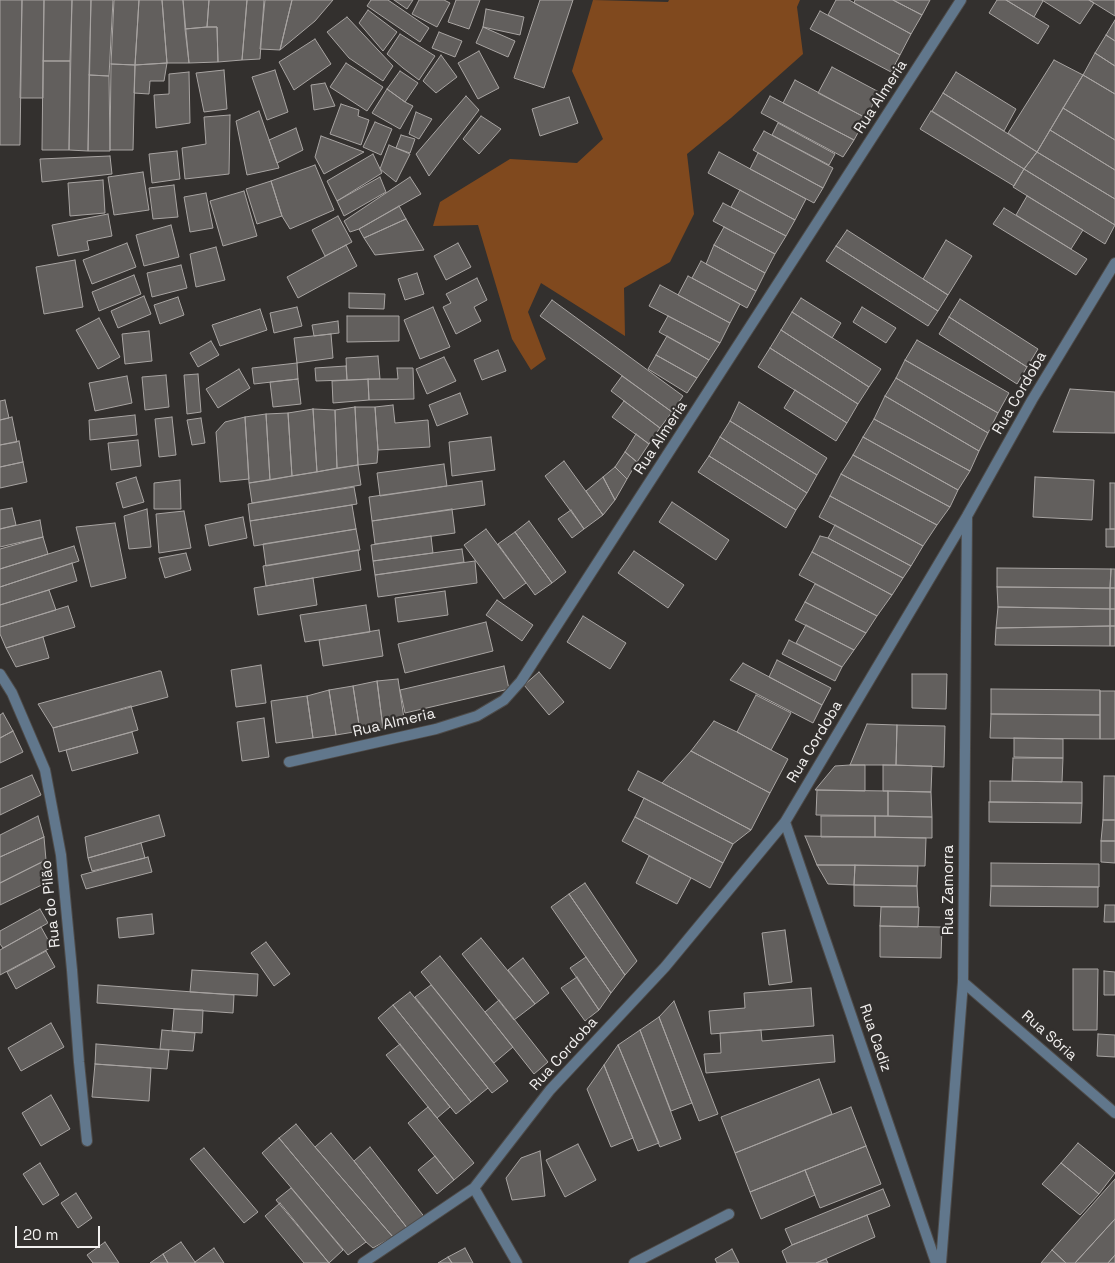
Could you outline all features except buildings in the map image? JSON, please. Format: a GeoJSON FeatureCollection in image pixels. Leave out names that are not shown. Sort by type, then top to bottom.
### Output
{"type":"FeatureCollection","features":[{"type":"Feature","properties":{"kind":"street","name":"Rua Almeria"},"geometry":{"type":"LineString","coordinates":[[289,762],[436,729],[477,716],[504,700],[521,681],[961,0]]}},
{"type":"Feature","properties":{"kind":"street","name":"Rua Cordoba"},"geometry":{"type":"LineString","coordinates":[[363,1263],[474,1188],[550,1090],[665,967],[785,822],[967,516],[1032,400],[1115,263]]}},
{"type":"Feature","properties":{"kind":"street","name":"Rua Zamorra"},"geometry":{"type":"LineString","coordinates":[[941,1263],[963,982],[967,516]]}},
{"type":"Feature","properties":{"kind":"street","name":"Rua do Pilão"},"geometry":{"type":"LineString","coordinates":[[0,674],[12,693],[45,770],[59,846],[87,1141]]}},
{"type":"Feature","properties":{"kind":"street","name":"Rua Cadiz"},"geometry":{"type":"LineString","coordinates":[[785,822],[936,1263]]}},
{"type":"Feature","properties":{"kind":"street","name":"Rua Sória"},"geometry":{"type":"LineString","coordinates":[[963,982],[1115,1113]]}},
{"type":"Feature","properties":{"kind":"street"},"geometry":{"type":"LineString","coordinates":[[474,1188],[517,1263]]}},
{"type":"Feature","properties":{"kind":"street"},"geometry":{"type":"LineString","coordinates":[[634,1263],[729,1214]]}},
{"type":"Feature","properties":{"kind":"shaded area"},"geometry":{"type":"Polygon","coordinates":[[[593,0],[668,2],[669,0],[800,0],[797,7],[803,54],[687,154],[694,214],[670,262],[624,288],[625,336],[541,283],[528,312],[546,359],[531,370],[512,339],[478,225],[433,226],[440,202],[510,159],[577,163],[603,139],[572,71],[593,0]]]}}]}
